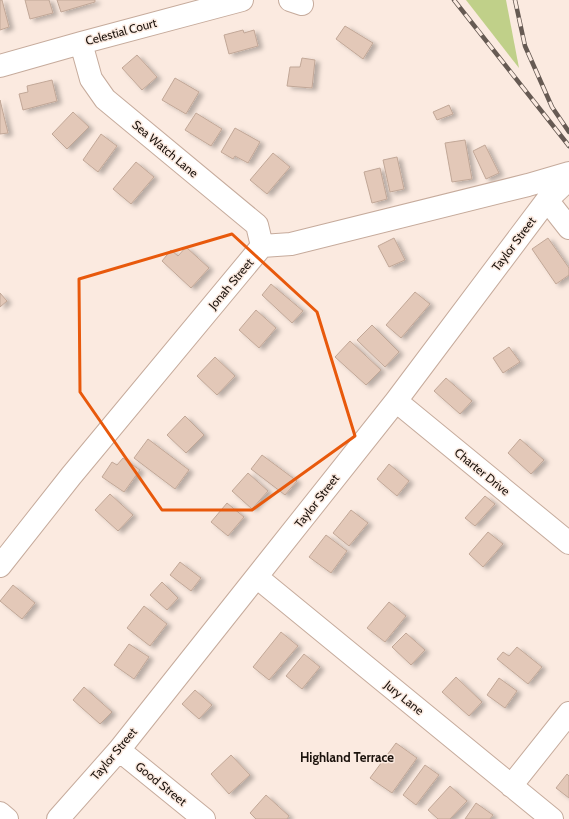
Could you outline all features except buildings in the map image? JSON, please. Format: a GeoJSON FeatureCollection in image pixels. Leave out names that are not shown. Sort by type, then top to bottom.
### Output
{"type":"FeatureCollection","features":[{"type":"Feature","properties":{"kind":"street","name":"Celestial Court"},"geometry":{"type":"LineString","coordinates":[[0,66],[242,0]]}},
{"type":"Feature","properties":{"kind":"street","name":"Sea Watch Lane"},"geometry":{"type":"LineString","coordinates":[[80,43],[91,79],[105,99],[257,225],[262,246]]}},
{"type":"Feature","properties":{"kind":"street","name":"Jonah Street"},"geometry":{"type":"LineString","coordinates":[[0,566],[71,476],[262,246],[291,244],[569,174]]}},
{"type":"Feature","properties":{"kind":"street","name":"Taylor Street"},"geometry":{"type":"LineString","coordinates":[[58,819],[119,750],[258,576],[396,402],[547,200],[569,179]]}},
{"type":"Feature","properties":{"kind":"street"},"geometry":{"type":"LineString","coordinates":[[547,200],[569,228]]}},
{"type":"Feature","properties":{"kind":"street","name":"Charter Drive"},"geometry":{"type":"LineString","coordinates":[[396,402],[569,543]]}},
{"type":"Feature","properties":{"kind":"street","name":"Jury Lane"},"geometry":{"type":"LineString","coordinates":[[258,576],[270,588],[552,819]]}},
{"type":"Feature","properties":{"kind":"street"},"geometry":{"type":"LineString","coordinates":[[511,786],[569,713]]}},
{"type":"Feature","properties":{"kind":"street","name":"Good Street"},"geometry":{"type":"LineString","coordinates":[[119,750],[204,819]]}},
{"type":"Feature","properties":{"kind":"street"},"geometry":{"type":"LineString","coordinates":[[0,813],[7,819]]}},
{"type":"Feature","properties":{"kind":"highlighted area"},"geometry":{"type":"Polygon","coordinates":[[[232,234],[317,312],[355,436],[252,510],[162,510],[80,392],[79,279],[232,234]]]}},
{"type":"Feature","properties":{"kind":"green space"},"geometry":{"type":"Polygon","coordinates":[[[466,0],[506,0],[519,68],[466,0]]]}},
{"type":"Feature","properties":{"kind":"railway"},"geometry":{"type":"LineString","coordinates":[[454,0],[569,146]]}},
{"type":"Feature","properties":{"kind":"railway"},"geometry":{"type":"LineString","coordinates":[[515,0],[525,46],[552,107],[569,132]]}},
{"type":"Feature","properties":{"kind":"district","name":"Highland Terrace"},"geometry":{"type":"Point","coordinates":[347,757]}}]}
